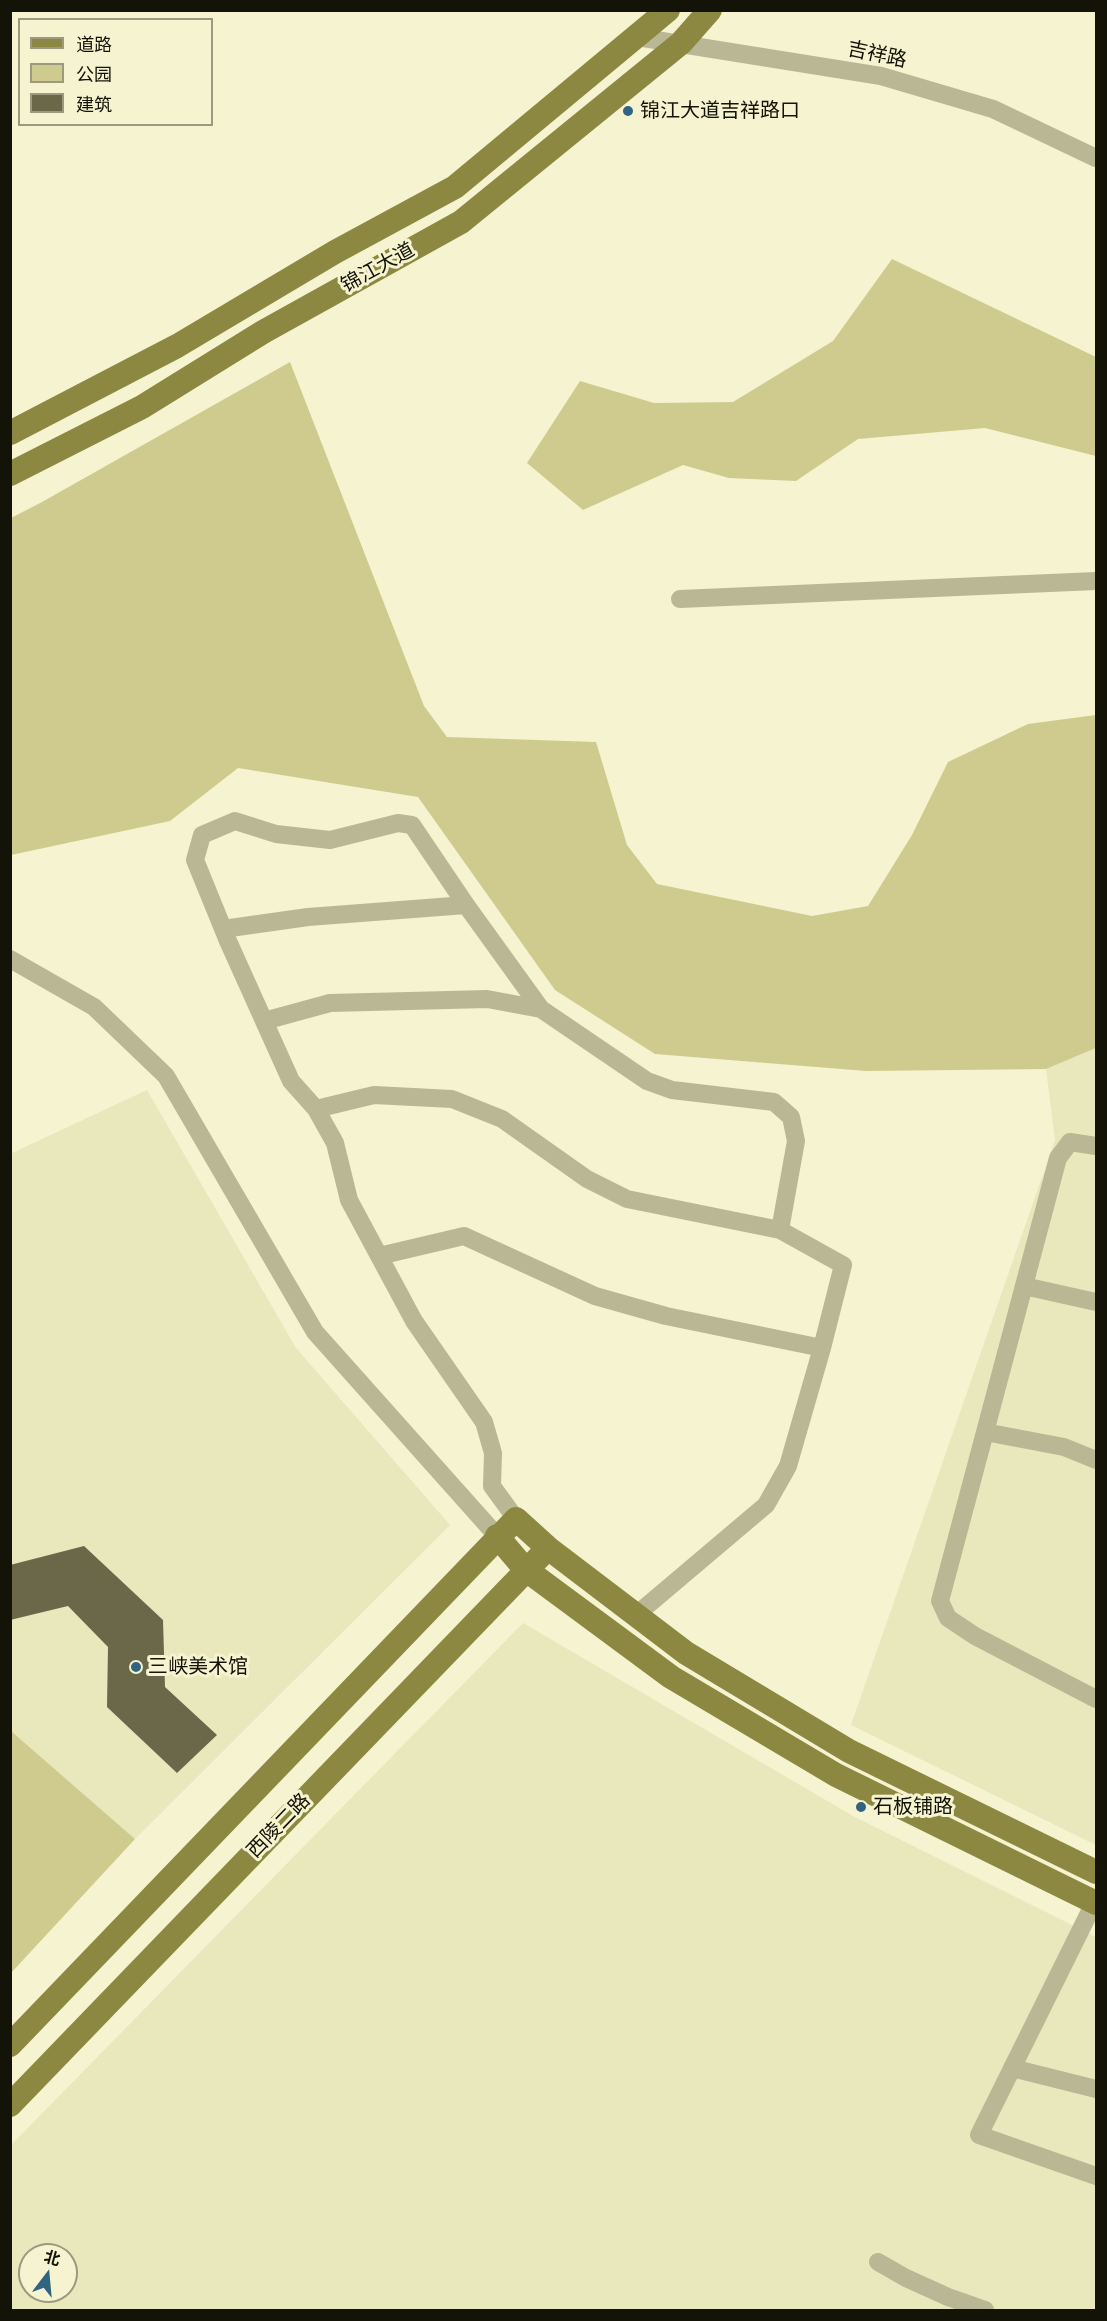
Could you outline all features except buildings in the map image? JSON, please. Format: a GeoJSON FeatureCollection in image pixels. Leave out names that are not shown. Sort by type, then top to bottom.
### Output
{"type":"FeatureCollection","features":[{"type":"Feature","properties":{"kind":"main road","name":"锦江大道"},"geometry":{"type":"LineString","coordinates":[[10,434],[177,346],[336,252],[455,187],[668,10]]}},
{"type":"Feature","properties":{"kind":"main road","name":"锦江大道"},"geometry":{"type":"LineString","coordinates":[[10,474],[142,406],[262,332],[461,222],[681,43],[710,10]]}},
{"type":"Feature","properties":{"kind":"main road"},"geometry":{"type":"LineString","coordinates":[[10,2045],[497,1536],[516,1519],[548,1548],[686,1653],[849,1751],[1096,1872]]}},
{"type":"Feature","properties":{"kind":"main road"},"geometry":{"type":"LineString","coordinates":[[497,1536],[525,1569],[671,1677],[836,1775],[1096,1901]]}},
{"type":"Feature","properties":{"kind":"main road","name":"西陵二路"},"geometry":{"type":"LineString","coordinates":[[10,2105],[525,1569],[548,1548]]}},
{"type":"Feature","properties":{"kind":"street","name":"吉祥路"},"geometry":{"type":"LineString","coordinates":[[637,36],[881,76],[993,109],[1096,158]]}},
{"type":"Feature","properties":{"kind":"street"},"geometry":{"type":"LineString","coordinates":[[680,599],[1096,581]]}},
{"type":"Feature","properties":{"kind":"street"},"geometry":{"type":"LineString","coordinates":[[516,1519],[492,1486],[494,1454],[484,1422],[414,1321],[349,1200],[334,1143],[316,1109],[291,1081],[223,929],[195,860],[202,835],[235,821],[276,834],[330,840],[398,823],[412,825],[541,1009],[647,1081],[672,1090],[774,1102],[791,1116],[796,1141],[780,1230]]}},
{"type":"Feature","properties":{"kind":"street"},"geometry":{"type":"LineString","coordinates":[[223,929],[308,917],[466,905]]}},
{"type":"Feature","properties":{"kind":"street"},"geometry":{"type":"LineString","coordinates":[[10,959],[94,1007],[166,1076],[315,1332],[497,1536]]}},
{"type":"Feature","properties":{"kind":"street"},"geometry":{"type":"LineString","coordinates":[[264,1021],[330,1002],[488,999],[541,1009]]}},
{"type":"Feature","properties":{"kind":"street"},"geometry":{"type":"LineString","coordinates":[[316,1109],[374,1095],[452,1099],[502,1119],[587,1179],[627,1199],[780,1230],[843,1265],[788,1466],[766,1505],[636,1615]]}},
{"type":"Feature","properties":{"kind":"street"},"geometry":{"type":"LineString","coordinates":[[1096,1146],[1070,1142],[1058,1158],[940,1601],[948,1618],[975,1636],[1096,1699]]}},
{"type":"Feature","properties":{"kind":"street"},"geometry":{"type":"LineString","coordinates":[[379,1256],[464,1236],[595,1296],[666,1316],[822,1348]]}},
{"type":"Feature","properties":{"kind":"street"},"geometry":{"type":"LineString","coordinates":[[1024,1286],[1096,1302]]}},
{"type":"Feature","properties":{"kind":"street"},"geometry":{"type":"LineString","coordinates":[[985,1432],[1064,1447],[1096,1460]]}},
{"type":"Feature","properties":{"kind":"street"},"geometry":{"type":"LineString","coordinates":[[1096,1901],[979,2135],[1096,2176]]}},
{"type":"Feature","properties":{"kind":"street"},"geometry":{"type":"LineString","coordinates":[[1012,2068],[1096,2090]]}},
{"type":"Feature","properties":{"kind":"street"},"geometry":{"type":"LineString","coordinates":[[878,2262],[948,2298],[985,2310]]}},
{"type":"Feature","properties":{"kind":"shaded area"},"geometry":{"type":"Polygon","coordinates":[[[1096,1048],[1096,1845],[851,1725],[1055,1140],[1046,1069],[1096,1048]]]}},
{"type":"Feature","properties":{"kind":"shaded area","name":"三峡美术馆"},"geometry":{"type":"Polygon","coordinates":[[[147,1090],[296,1348],[450,1525],[135,1839],[11,1731],[10,1154],[147,1090]]]}},
{"type":"Feature","properties":{"kind":"shaded area"},"geometry":{"type":"Polygon","coordinates":[[[523,1623],[853,1816],[1096,1937],[1096,2310],[11,2310],[11,2145],[523,1623]]]}},
{"type":"Feature","properties":{"kind":"green space"},"geometry":{"type":"Polygon","coordinates":[[[892,259],[1096,357],[1096,456],[985,428],[858,439],[796,481],[729,478],[683,465],[583,510],[527,463],[580,381],[654,403],[733,402],[833,341],[892,259]]]}},
{"type":"Feature","properties":{"kind":"green space"},"geometry":{"type":"Polygon","coordinates":[[[290,362],[424,706],[447,737],[596,742],[627,845],[657,884],[812,916],[868,906],[912,835],[948,762],[1028,724],[1096,715],[1096,1048],[1046,1069],[866,1071],[655,1054],[555,990],[418,797],[238,768],[170,821],[11,855],[11,518],[290,362]]]}},
{"type":"Feature","properties":{"kind":"green space"},"geometry":{"type":"Polygon","coordinates":[[[11,1731],[135,1839],[11,1973],[11,1731]]]}},
{"type":"Feature","properties":{"kind":"place","name":"锦江大道吉祥路口"},"geometry":{"type":"Point","coordinates":[628,111]}},
{"type":"Feature","properties":{"kind":"place","name":"三峡美术馆"},"geometry":{"type":"Point","coordinates":[136,1667]}},
{"type":"Feature","properties":{"kind":"place","name":"石板铺路"},"geometry":{"type":"Point","coordinates":[861,1807]}}]}
